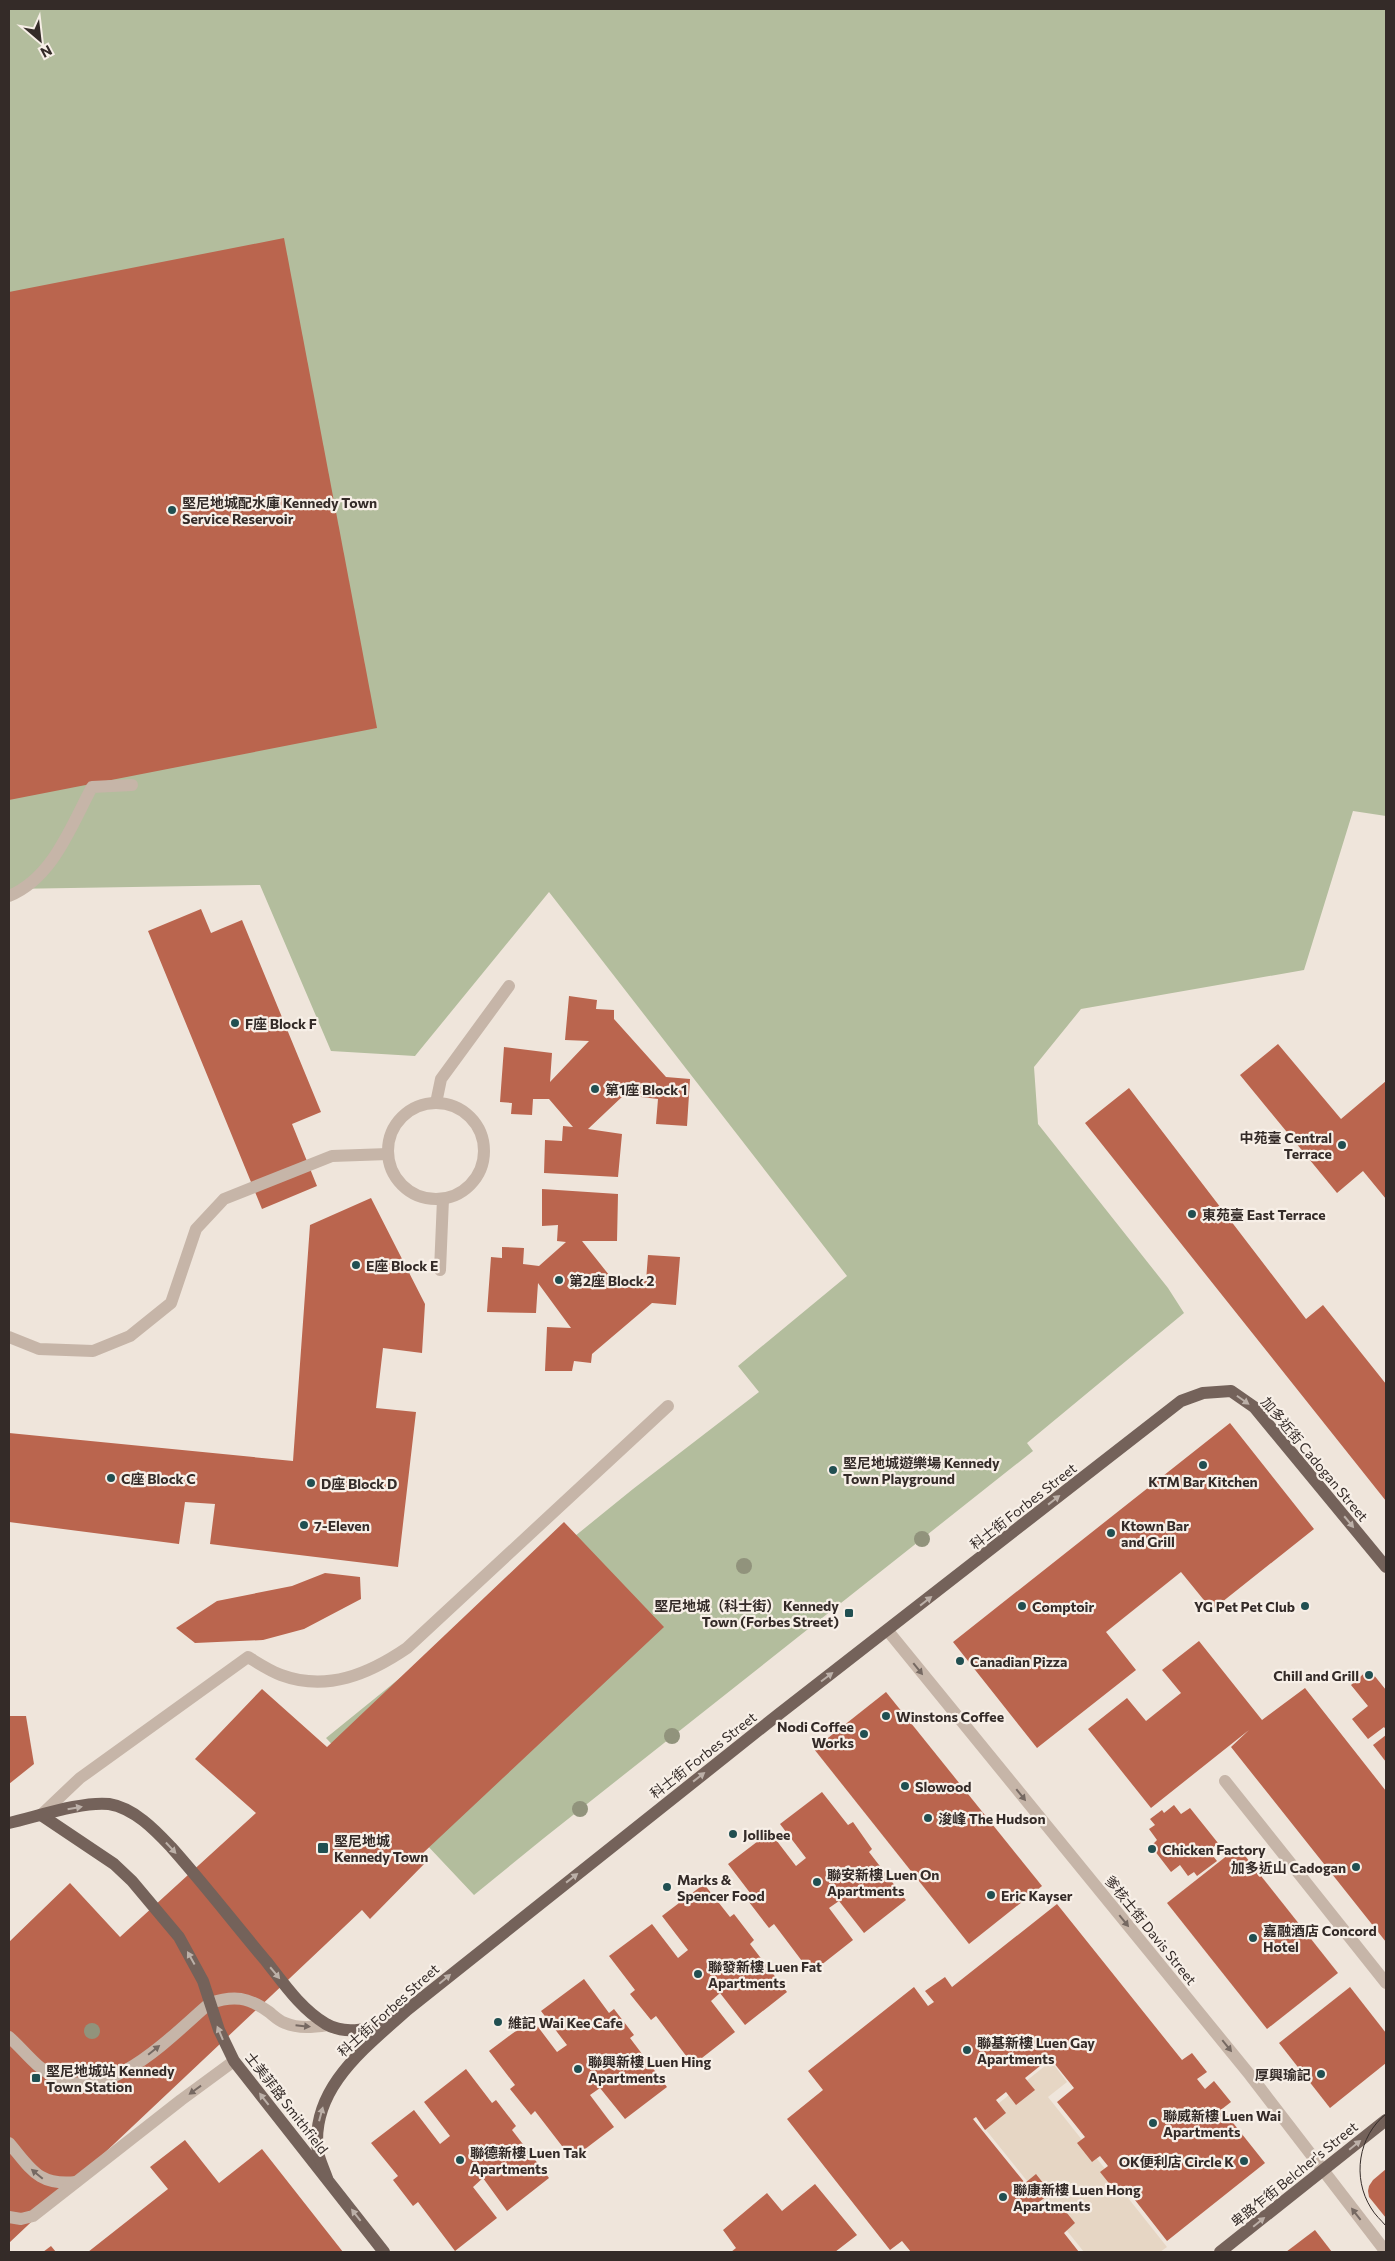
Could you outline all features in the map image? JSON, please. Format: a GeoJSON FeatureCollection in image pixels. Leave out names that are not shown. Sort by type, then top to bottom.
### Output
{"type":"FeatureCollection","features":[{"type":"Feature","properties":{"kind":"main road","name":"加多近街 Cadogan Street"},"geometry":{"type":"LineString","coordinates":[[1181,1400],[1204,1394],[1231,1391],[1254,1408],[1386,1566]]}},
{"type":"Feature","properties":{"kind":"main road","name":"科士街 Forbes Street"},"geometry":{"type":"LineString","coordinates":[[327,2178],[319,2155],[317,2137],[319,2119],[325,2100],[339,2076],[359,2054],[407,2010],[779,1714],[888,1631],[1181,1400]]}},
{"type":"Feature","properties":{"kind":"main road"},"geometry":{"type":"LineString","coordinates":[[9,1823],[77,1807],[110,1804],[136,1815],[161,1837],[185,1863],[302,2006],[328,2025],[355,2031],[380,2025],[407,2010]]}},
{"type":"Feature","properties":{"kind":"main road","name":"士美菲路 Smithfield"},"geometry":{"type":"LineString","coordinates":[[41,1815],[114,1864],[132,1881],[179,1937],[203,1981],[219,2030],[234,2061],[384,2252]]}},
{"type":"Feature","properties":{"kind":"main road","name":"卑路乍街 Belcher's Street"},"geometry":{"type":"LineString","coordinates":[[1220,2252],[1386,2120]]}},
{"type":"Feature","properties":{"kind":"street"},"geometry":{"type":"LineString","coordinates":[[9,896],[33,882],[46,868],[60,848],[92,787],[132,785]]}},
{"type":"Feature","properties":{"kind":"street"},"geometry":{"type":"LineString","coordinates":[[436,1103],[441,1078],[509,986]]}},
{"type":"Feature","properties":{"kind":"street"},"geometry":{"type":"LineString","coordinates":[[436,1103],[452,1106],[466,1113],[477,1125],[483,1140],[484,1156],[480,1171],[471,1184],[458,1194],[442,1199],[427,1199],[412,1193],[399,1183],[391,1169],[388,1154],[389,1138],[407,1113],[421,1106],[436,1103]]}},
{"type":"Feature","properties":{"kind":"street"},"geometry":{"type":"LineString","coordinates":[[9,1338],[39,1349],[92,1352],[130,1336],[171,1303],[196,1229],[224,1199],[332,1156],[388,1154]]}},
{"type":"Feature","properties":{"kind":"street"},"geometry":{"type":"LineString","coordinates":[[440,1270],[442,1199]]}},
{"type":"Feature","properties":{"kind":"street"},"geometry":{"type":"LineString","coordinates":[[41,1815],[80,1778],[248,1657],[280,1675],[311,1683],[340,1681],[382,1665],[413,1642],[668,1406]]}},
{"type":"Feature","properties":{"kind":"street","name":"爹核士街 Davis Street"},"geometry":{"type":"LineString","coordinates":[[888,1631],[1250,2075],[1386,2252]]}},
{"type":"Feature","properties":{"kind":"street"},"geometry":{"type":"LineString","coordinates":[[1225,1781],[1386,1983]]}},
{"type":"Feature","properties":{"kind":"street"},"geometry":{"type":"LineString","coordinates":[[9,2038],[38,2067],[56,2078],[73,2084],[90,2084],[110,2079],[127,2069],[210,2002],[226,1997],[244,1999],[256,2003],[285,2023],[307,2028],[328,2025]]}},
{"type":"Feature","properties":{"kind":"street"},"geometry":{"type":"LineString","coordinates":[[9,2217],[21,2219],[33,2216],[234,2061]]}},
{"type":"Feature","properties":{"kind":"street"},"geometry":{"type":"LineString","coordinates":[[9,2143],[42,2178],[58,2184],[76,2182]]}},
{"type":"Feature","properties":{"kind":"green space"},"geometry":{"type":"Polygon","coordinates":[[[9,9],[1386,9],[1386,816],[1353,811],[1304,970],[1081,1009],[1034,1067],[1038,1124],[1168,1288],[1184,1313],[1027,1443],[1033,1451],[474,1895],[326,1738],[633,1489],[759,1392],[738,1366],[847,1276],[549,892],[415,1056],[331,1051],[260,885],[9,889],[9,9]]]}},
{"type":"Feature","properties":{"kind":"shaded area"},"geometry":{"type":"Polygon","coordinates":[[[1051,2061],[1067,2082],[1048,2097],[1167,2247],[1160,2252],[1084,2252],[978,2120],[1051,2061]]]}},
{"type":"Feature","properties":{"kind":"building","name":"堅尼地城配水庫 Kennedy Town Service Reservoir"},"geometry":{"type":"Polygon","coordinates":[[[284,238],[377,728],[9,800],[9,292],[284,238]]]}},
{"type":"Feature","properties":{"kind":"building","name":"F座 Block F"},"geometry":{"type":"Polygon","coordinates":[[[201,909],[211,933],[242,920],[321,1112],[292,1124],[317,1186],[262,1209],[148,931],[201,909]]]}},
{"type":"Feature","properties":{"kind":"building","name":"第1座 Block 1"},"geometry":{"type":"Polygon","coordinates":[[[569,996],[597,1000],[596,1009],[614,1010],[614,1019],[666,1077],[690,1079],[687,1126],[656,1124],[658,1099],[624,1095],[588,1129],[622,1134],[618,1177],[544,1173],[545,1140],[562,1141],[563,1126],[573,1127],[549,1099],[533,1099],[532,1115],[511,1114],[512,1103],[500,1102],[504,1047],[552,1053],[550,1082],[589,1041],[565,1040],[569,996]]]}},
{"type":"Feature","properties":{"kind":"building","name":"中苑臺 Central Terrace"},"geometry":{"type":"Polygon","coordinates":[[[1278,1044],[1341,1119],[1386,1081],[1386,1199],[1363,1171],[1337,1193],[1240,1075],[1278,1044]]]}},
{"type":"Feature","properties":{"kind":"building","name":"東苑臺 East Terrace"},"geometry":{"type":"Polygon","coordinates":[[[1129,1088],[1306,1319],[1323,1305],[1386,1384],[1386,1501],[1085,1123],[1129,1088]]]}},
{"type":"Feature","properties":{"kind":"building","name":"第2座 Block 2"},"geometry":{"type":"Polygon","coordinates":[[[542,1189],[618,1194],[617,1241],[582,1241],[613,1280],[646,1281],[648,1255],[680,1257],[676,1305],[652,1303],[592,1354],[591,1363],[574,1361],[572,1371],[545,1371],[547,1327],[571,1328],[538,1283],[536,1313],[487,1312],[491,1257],[502,1258],[502,1247],[524,1248],[523,1264],[539,1266],[566,1242],[557,1241],[558,1225],[542,1226],[542,1189]]]}},
{"type":"Feature","properties":{"kind":"building"},"geometry":{"type":"Polygon","coordinates":[[[371,1198],[425,1304],[422,1353],[383,1348],[376,1408],[416,1412],[398,1567],[210,1544],[215,1504],[185,1502],[179,1544],[9,1522],[9,1433],[293,1461],[310,1225],[371,1198]]]}},
{"type":"Feature","properties":{"kind":"building"},"geometry":{"type":"Polygon","coordinates":[[[1230,1423],[1314,1529],[1212,1610],[1181,1572],[1106,1632],[1136,1670],[1037,1748],[953,1642],[1230,1423]]]}},
{"type":"Feature","properties":{"kind":"building","name":"堅尼地城 Kennedy Town"},"geometry":{"type":"Polygon","coordinates":[[[564,1522],[664,1627],[423,1853],[429,1859],[370,1919],[362,1910],[9,2243],[9,1942],[70,1883],[120,1937],[256,1813],[195,1759],[262,1689],[327,1747],[564,1522]]]}},
{"type":"Feature","properties":{"kind":"building"},"geometry":{"type":"Polygon","coordinates":[[[325,1573],[360,1577],[361,1599],[304,1629],[263,1640],[195,1643],[176,1628],[217,1601],[292,1586],[325,1573]]]}},
{"type":"Feature","properties":{"kind":"building"},"geometry":{"type":"Polygon","coordinates":[[[1199,1641],[1262,1720],[1305,1688],[1386,1791],[1386,1942],[1231,1747],[1249,1730],[1151,1808],[1088,1729],[1127,1698],[1146,1721],[1181,1693],[1162,1670],[1199,1641]]]}},
{"type":"Feature","properties":{"kind":"building"},"geometry":{"type":"Polygon","coordinates":[[[1369,1669],[1386,1690],[1386,1730],[1384,1727],[1368,1739],[1352,1719],[1368,1706],[1351,1685],[1369,1669]]]}},
{"type":"Feature","properties":{"kind":"building","name":"浚峰 The Hudson"},"geometry":{"type":"Polygon","coordinates":[[[886,1692],[1042,1886],[969,1944],[814,1749],[886,1692]]]}},
{"type":"Feature","properties":{"kind":"building"},"geometry":{"type":"Polygon","coordinates":[[[9,1716],[26,1716],[34,1764],[9,1784],[9,1716]]]}},
{"type":"Feature","properties":{"kind":"building"},"geometry":{"type":"Polygon","coordinates":[[[1386,1735],[1386,1762],[1373,1745],[1386,1735]]]}},
{"type":"Feature","properties":{"kind":"building","name":"聯安新樓 Luen On Apartments"},"geometry":{"type":"Polygon","coordinates":[[[822,1792],[848,1825],[853,1822],[872,1849],[869,1852],[906,1900],[864,1933],[839,1901],[829,1908],[853,1940],[811,1973],[774,1924],[769,1928],[749,1902],[754,1898],[728,1864],[770,1832],[796,1866],[806,1858],[780,1824],[822,1792]]]}},
{"type":"Feature","properties":{"kind":"building"},"geometry":{"type":"Polygon","coordinates":[[[1174,1805],[1181,1814],[1190,1808],[1218,1843],[1209,1851],[1217,1861],[1197,1876],[1194,1872],[1188,1876],[1180,1865],[1171,1872],[1151,1846],[1157,1840],[1149,1829],[1155,1825],[1150,1819],[1162,1810],[1164,1813],[1174,1805]]]}},
{"type":"Feature","properties":{"kind":"building","name":"嘉融酒店 Concord Hotel"},"geometry":{"type":"Polygon","coordinates":[[[1238,1847],[1338,1973],[1267,2029],[1167,1903],[1238,1847]]]}},
{"type":"Feature","properties":{"kind":"building","name":"聯發新樓 Luen Fat Apartments"},"geometry":{"type":"Polygon","coordinates":[[[704,1884],[730,1917],[734,1914],[754,1940],[750,1944],[787,1992],[745,2025],[720,1993],[711,2001],[735,2032],[693,2065],[656,2016],[651,2020],[630,1994],[635,1990],[609,1956],[652,1924],[678,1958],[688,1950],[662,1916],[704,1884]]]}},
{"type":"Feature","properties":{"kind":"building"},"geometry":{"type":"Polygon","coordinates":[[[1057,1904],[1182,2060],[1192,2053],[1207,2072],[1197,2079],[1205,2089],[1214,2081],[1231,2102],[1222,2109],[1265,2163],[1167,2241],[1124,2186],[1116,2192],[1100,2172],[1108,2166],[1100,2156],[1092,2162],[1077,2143],[1085,2137],[1057,2102],[1074,2088],[1050,2058],[1025,2078],[1035,2090],[1016,2105],[1006,2092],[996,2100],[1006,2113],[985,2130],[976,2117],[973,2119],[1025,2183],[1036,2174],[1051,2193],[1039,2202],[1047,2212],[1059,2203],[1075,2223],[1064,2233],[1079,2252],[911,2252],[902,2241],[890,2250],[787,2119],[823,2090],[808,2071],[914,1987],[928,2006],[934,2002],[925,1991],[945,1977],[952,1987],[1057,1904]]]}},
{"type":"Feature","properties":{"kind":"building","name":"聯興新樓 Luen Hing Apartments"},"geometry":{"type":"Polygon","coordinates":[[[584,1979],[609,2013],[614,2009],[634,2035],[630,2038],[667,2087],[625,2119],[600,2088],[590,2095],[614,2127],[572,2159],[535,2111],[531,2115],[510,2089],[515,2085],[489,2051],[532,2019],[557,2052],[567,2045],[541,2011],[584,1979]]]}},
{"type":"Feature","properties":{"kind":"building"},"geometry":{"type":"Polygon","coordinates":[[[1350,1987],[1386,2033],[1386,2063],[1330,2108],[1279,2043],[1350,1987]]]}},
{"type":"Feature","properties":{"kind":"building","name":"聯德新樓 Luen Tak Apartments"},"geometry":{"type":"Polygon","coordinates":[[[466,2069],[492,2103],[496,2100],[516,2126],[512,2130],[549,2178],[507,2211],[483,2178],[473,2187],[497,2218],[455,2251],[418,2202],[413,2206],[393,2180],[398,2176],[371,2143],[414,2110],[440,2144],[450,2136],[424,2102],[466,2069]]]}},
{"type":"Feature","properties":{"kind":"building"},"geometry":{"type":"Polygon","coordinates":[[[185,2140],[219,2183],[262,2149],[343,2252],[88,2252],[168,2189],[150,2167],[185,2140]]]}},
{"type":"Feature","properties":{"kind":"building"},"geometry":{"type":"Polygon","coordinates":[[[1386,2169],[1386,2218],[1369,2197],[1368,2191],[1373,2180],[1386,2169]]]}},
{"type":"Feature","properties":{"kind":"building"},"geometry":{"type":"Polygon","coordinates":[[[815,2184],[857,2235],[835,2252],[731,2252],[736,2248],[723,2230],[767,2193],[782,2211],[815,2184]]]}},
{"type":"Feature","properties":{"kind":"building"},"geometry":{"type":"Polygon","coordinates":[[[1315,2230],[1332,2252],[1286,2252],[1315,2230]]]}},
{"type":"Feature","properties":{"kind":"building"},"geometry":{"type":"Polygon","coordinates":[[[51,2246],[56,2252],[43,2252],[51,2246]]]}},
{"type":"Feature","properties":{"kind":"tram line"},"geometry":{"type":"LineString","coordinates":[[1386,2114],[1369,2134],[1361,2158],[1360,2171],[1361,2184],[1365,2196],[1373,2211],[1386,2226]]}},
{"type":"Feature","properties":{"kind":"place","name":"堅尼地城配水庫 Kennedy Town Service Reservoir"},"geometry":{"type":"Point","coordinates":[172,510]}},
{"type":"Feature","properties":{"kind":"place","name":"F座 Block F"},"geometry":{"type":"Point","coordinates":[235,1023]}},
{"type":"Feature","properties":{"kind":"place","name":"第1座 Block 1"},"geometry":{"type":"Point","coordinates":[595,1089]}},
{"type":"Feature","properties":{"kind":"place","name":"中苑臺 Central Terrace"},"geometry":{"type":"Point","coordinates":[1342,1145]}},
{"type":"Feature","properties":{"kind":"place","name":"東苑臺 East Terrace"},"geometry":{"type":"Point","coordinates":[1192,1214]}},
{"type":"Feature","properties":{"kind":"place","name":"E座 Block E"},"geometry":{"type":"Point","coordinates":[356,1265]}},
{"type":"Feature","properties":{"kind":"place","name":"第2座 Block 2"},"geometry":{"type":"Point","coordinates":[559,1280]}},
{"type":"Feature","properties":{"kind":"place","name":"KTM Bar Kitchen"},"geometry":{"type":"Point","coordinates":[1203,1465]}},
{"type":"Feature","properties":{"kind":"place","name":"堅尼地城遊樂場 Kennedy Town Playground"},"geometry":{"type":"Point","coordinates":[833,1470]}},
{"type":"Feature","properties":{"kind":"place","name":"C座 Block C"},"geometry":{"type":"Point","coordinates":[111,1478]}},
{"type":"Feature","properties":{"kind":"place","name":"D座 Block D"},"geometry":{"type":"Point","coordinates":[311,1483]}},
{"type":"Feature","properties":{"kind":"place","name":"7-Eleven"},"geometry":{"type":"Point","coordinates":[304,1525]}},
{"type":"Feature","properties":{"kind":"place","name":"Ktown Bar and Grill"},"geometry":{"type":"Point","coordinates":[1111,1533]}},
{"type":"Feature","properties":{"kind":"place","name":"Comptoir"},"geometry":{"type":"Point","coordinates":[1022,1606]}},
{"type":"Feature","properties":{"kind":"place","name":"YG Pet Pet Club"},"geometry":{"type":"Point","coordinates":[1305,1606]}},
{"type":"Feature","properties":{"kind":"place","name":"堅尼地城（科士街） Kennedy Town (Forbes Street)"},"geometry":{"type":"Point","coordinates":[849,1613]}},
{"type":"Feature","properties":{"kind":"place","name":"Canadian Pizza"},"geometry":{"type":"Point","coordinates":[960,1661]}},
{"type":"Feature","properties":{"kind":"place","name":"Chill and Grill"},"geometry":{"type":"Point","coordinates":[1369,1675]}},
{"type":"Feature","properties":{"kind":"place","name":"Winstons Coffee"},"geometry":{"type":"Point","coordinates":[886,1716]}},
{"type":"Feature","properties":{"kind":"place","name":"Nodi Coffee Works"},"geometry":{"type":"Point","coordinates":[864,1734]}},
{"type":"Feature","properties":{"kind":"place","name":"Slowood"},"geometry":{"type":"Point","coordinates":[905,1786]}},
{"type":"Feature","properties":{"kind":"place","name":"浚峰 The Hudson"},"geometry":{"type":"Point","coordinates":[928,1818]}},
{"type":"Feature","properties":{"kind":"place","name":"Jollibee"},"geometry":{"type":"Point","coordinates":[733,1834]}},
{"type":"Feature","properties":{"kind":"place","name":"堅尼地城 Kennedy Town"},"geometry":{"type":"Point","coordinates":[323,1848]}},
{"type":"Feature","properties":{"kind":"place","name":"Chicken Factory"},"geometry":{"type":"Point","coordinates":[1152,1849]}},
{"type":"Feature","properties":{"kind":"place","name":"加多近山 Cadogan"},"geometry":{"type":"Point","coordinates":[1356,1867]}},
{"type":"Feature","properties":{"kind":"place","name":"聯安新樓 Luen On Apartments"},"geometry":{"type":"Point","coordinates":[817,1882]}},
{"type":"Feature","properties":{"kind":"place","name":"Marks & Spencer Food"},"geometry":{"type":"Point","coordinates":[667,1887]}},
{"type":"Feature","properties":{"kind":"place","name":"Eric Kayser"},"geometry":{"type":"Point","coordinates":[991,1895]}},
{"type":"Feature","properties":{"kind":"place","name":"嘉融酒店 Concord Hotel"},"geometry":{"type":"Point","coordinates":[1253,1938]}},
{"type":"Feature","properties":{"kind":"place","name":"聯發新樓 Luen Fat Apartments"},"geometry":{"type":"Point","coordinates":[698,1974]}},
{"type":"Feature","properties":{"kind":"place","name":"維記 Wai Kee Cafe"},"geometry":{"type":"Point","coordinates":[498,2022]}},
{"type":"Feature","properties":{"kind":"place","name":"聯基新樓 Luen Gay Apartments"},"geometry":{"type":"Point","coordinates":[967,2050]}},
{"type":"Feature","properties":{"kind":"place","name":"聯興新樓 Luen Hing Apartments"},"geometry":{"type":"Point","coordinates":[578,2069]}},
{"type":"Feature","properties":{"kind":"place","name":"厚興瑜記"},"geometry":{"type":"Point","coordinates":[1321,2074]}},
{"type":"Feature","properties":{"kind":"place","name":"堅尼地城站 Kennedy Town Station"},"geometry":{"type":"Point","coordinates":[36,2078]}},
{"type":"Feature","properties":{"kind":"place","name":"聯威新樓 Luen Wai Apartments"},"geometry":{"type":"Point","coordinates":[1153,2123]}},
{"type":"Feature","properties":{"kind":"place","name":"聯德新樓 Luen Tak Apartments"},"geometry":{"type":"Point","coordinates":[460,2160]}},
{"type":"Feature","properties":{"kind":"place","name":"OK便利店 Circle K"},"geometry":{"type":"Point","coordinates":[1244,2161]}},
{"type":"Feature","properties":{"kind":"place","name":"聯康新樓 Luen Hong Apartments"},"geometry":{"type":"Point","coordinates":[1003,2197]}}]}
